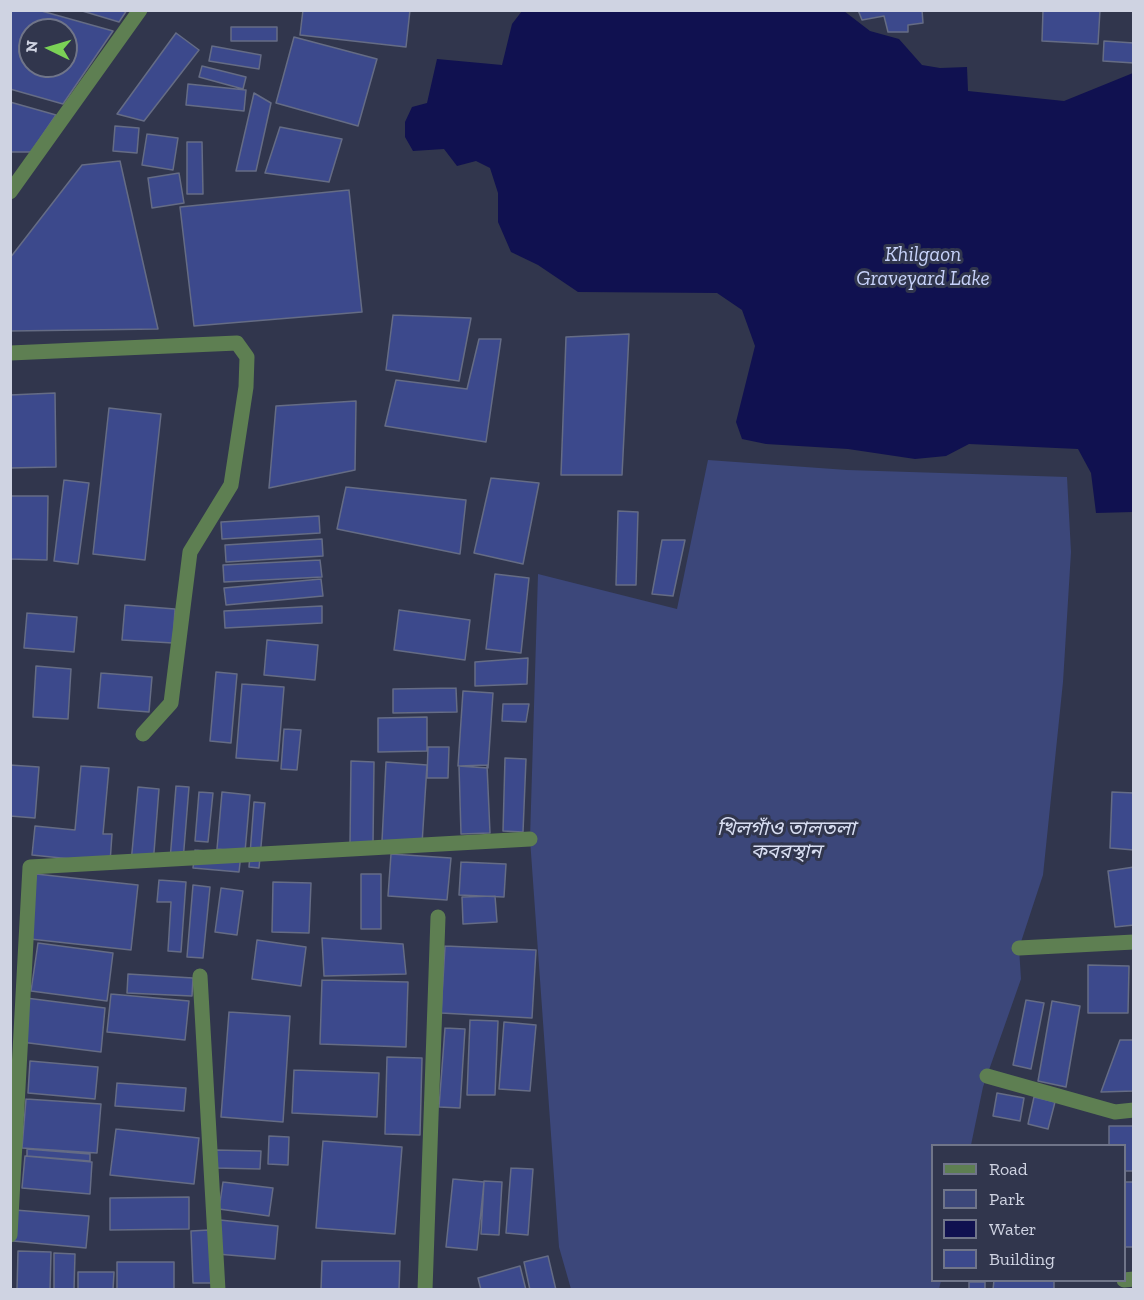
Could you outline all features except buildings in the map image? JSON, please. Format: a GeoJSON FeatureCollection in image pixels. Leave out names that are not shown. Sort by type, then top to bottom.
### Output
{"type":"FeatureCollection","features":[{"type":"Feature","properties":{"kind":"street"},"geometry":{"type":"LineString","coordinates":[[10,192],[140,10]]}},
{"type":"Feature","properties":{"kind":"street"},"geometry":{"type":"LineString","coordinates":[[10,353],[237,344],[247,357],[246,387],[231,485],[190,552],[171,703],[143,734]]}},
{"type":"Feature","properties":{"kind":"street"},"geometry":{"type":"LineString","coordinates":[[10,1234],[30,867],[530,839]]}},
{"type":"Feature","properties":{"kind":"street"},"geometry":{"type":"LineString","coordinates":[[425,1290],[438,917]]}},
{"type":"Feature","properties":{"kind":"street"},"geometry":{"type":"LineString","coordinates":[[1019,948],[1134,942]]}},
{"type":"Feature","properties":{"kind":"street"},"geometry":{"type":"LineString","coordinates":[[200,976],[218,1290]]}},
{"type":"Feature","properties":{"kind":"street"},"geometry":{"type":"LineString","coordinates":[[987,1076],[1115,1112],[1134,1110]]}},
{"type":"Feature","properties":{"kind":"green space","name":"খিলগাঁও তালতলা কবরস্থান"},"geometry":{"type":"Polygon","coordinates":[[[708,460],[847,470],[1067,477],[1071,552],[1063,682],[1043,875],[1019,948],[1021,979],[983,1087],[971,1144],[931,1144],[931,1282],[941,1282],[939,1289],[571,1289],[559,1247],[530,839],[538,574],[677,609],[708,460]]]}},
{"type":"Feature","properties":{"kind":"water","name":"Khilgaon Graveyard Lake"},"geometry":{"type":"Polygon","coordinates":[[[522,11],[844,11],[870,31],[899,39],[922,65],[940,68],[967,67],[968,91],[1064,101],[1133,73],[1133,512],[1096,513],[1091,473],[1078,449],[969,444],[946,456],[915,459],[848,449],[766,444],[742,439],[736,422],[755,346],[742,310],[717,293],[578,292],[538,265],[511,252],[498,222],[498,193],[490,168],[476,161],[457,166],[444,149],[413,151],[405,137],[405,122],[412,107],[427,103],[437,59],[502,65],[512,24],[522,11]]]}}]}
